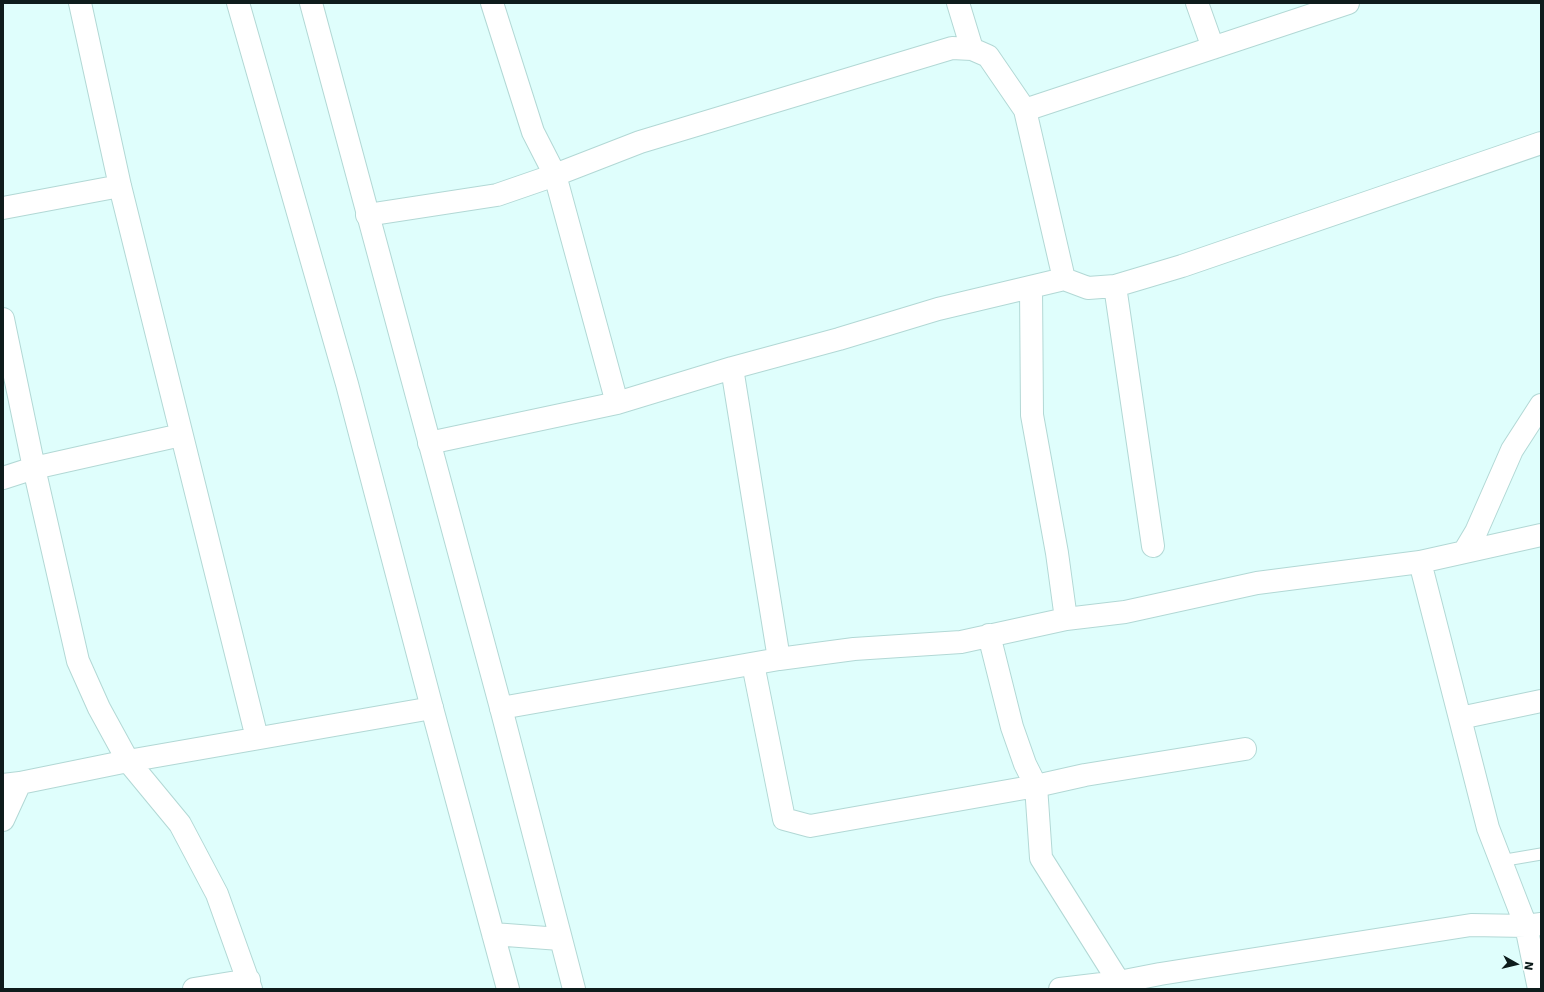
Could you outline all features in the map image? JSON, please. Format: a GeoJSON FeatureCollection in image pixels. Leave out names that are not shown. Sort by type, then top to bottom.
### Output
{"type":"FeatureCollection","features":[{"type":"Feature","properties":{"kind":"street"},"geometry":{"type":"LineString","coordinates":[[80,3],[120,186],[257,738]]}},
{"type":"Feature","properties":{"kind":"street"},"geometry":{"type":"LineString","coordinates":[[238,3],[347,384],[508,989]]}},
{"type":"Feature","properties":{"kind":"street"},"geometry":{"type":"LineString","coordinates":[[311,3],[501,708],[574,989]]}},
{"type":"Feature","properties":{"kind":"street"},"geometry":{"type":"LineString","coordinates":[[492,3],[533,132],[555,175],[617,403]]}},
{"type":"Feature","properties":{"kind":"street"},"geometry":{"type":"LineString","coordinates":[[958,3],[972,49]]}},
{"type":"Feature","properties":{"kind":"street"},"geometry":{"type":"LineString","coordinates":[[1197,3],[1213,48]]}},
{"type":"Feature","properties":{"kind":"street"},"geometry":{"type":"LineString","coordinates":[[1025,110],[1213,48],[1316,8],[1348,3]]}},
{"type":"Feature","properties":{"kind":"street"},"geometry":{"type":"LineString","coordinates":[[368,215],[497,195],[555,175],[640,142],[952,48],[972,49],[988,56],[1025,110],[1064,279]]}},
{"type":"Feature","properties":{"kind":"street"},"geometry":{"type":"LineString","coordinates":[[429,443],[617,403],[732,368],[938,309],[1064,279],[1088,288],[1115,286],[1182,266],[1541,143]]}},
{"type":"Feature","properties":{"kind":"street"},"geometry":{"type":"LineString","coordinates":[[3,208],[120,186]]}},
{"type":"Feature","properties":{"kind":"street"},"geometry":{"type":"LineString","coordinates":[[1115,286],[1153,546]]}},
{"type":"Feature","properties":{"kind":"street"},"geometry":{"type":"LineString","coordinates":[[1031,287],[1032,415],[1057,553],[1066,619]]}},
{"type":"Feature","properties":{"kind":"street"},"geometry":{"type":"LineString","coordinates":[[3,319],[34,468],[78,661],[99,708],[128,761],[180,824],[217,894],[250,984],[194,989]]}},
{"type":"Feature","properties":{"kind":"street"},"geometry":{"type":"LineString","coordinates":[[732,368],[779,658]]}},
{"type":"Feature","properties":{"kind":"street"},"geometry":{"type":"LineString","coordinates":[[1464,552],[1476,532],[1512,450],[1541,405]]}},
{"type":"Feature","properties":{"kind":"street"},"geometry":{"type":"LineString","coordinates":[[3,478],[34,468],[182,435]]}},
{"type":"Feature","properties":{"kind":"street"},"geometry":{"type":"LineString","coordinates":[[501,708],[753,664],[779,658],[854,649],[961,642],[1066,619],[1126,612],[1256,583],[1420,562],[1541,535]]}},
{"type":"Feature","properties":{"kind":"street"},"geometry":{"type":"LineString","coordinates":[[1420,562],[1488,828],[1500,861],[1533,925],[1539,989]]}},
{"type":"Feature","properties":{"kind":"street"},"geometry":{"type":"LineString","coordinates":[[989,635],[1012,728],[1025,764],[1036,786],[1041,858],[1119,986]]}},
{"type":"Feature","properties":{"kind":"street"},"geometry":{"type":"LineString","coordinates":[[753,664],[784,819],[810,826],[1036,786],[1085,775],[1245,749]]}},
{"type":"Feature","properties":{"kind":"street"},"geometry":{"type":"LineString","coordinates":[[1460,718],[1541,701]]}},
{"type":"Feature","properties":{"kind":"street"},"geometry":{"type":"LineString","coordinates":[[3,820],[12,784],[128,761],[432,708]]}},
{"type":"Feature","properties":{"kind":"street"},"geometry":{"type":"LineString","coordinates":[[1060,989],[1119,986],[1160,974],[1471,925],[1533,925]]}},
{"type":"Feature","properties":{"kind":"street"},"geometry":{"type":"LineString","coordinates":[[493,934],[560,939]]}},
{"type":"Feature","properties":{"kind":"lane"},"geometry":{"type":"LineString","coordinates":[[1500,861],[1541,854]]}}]}
